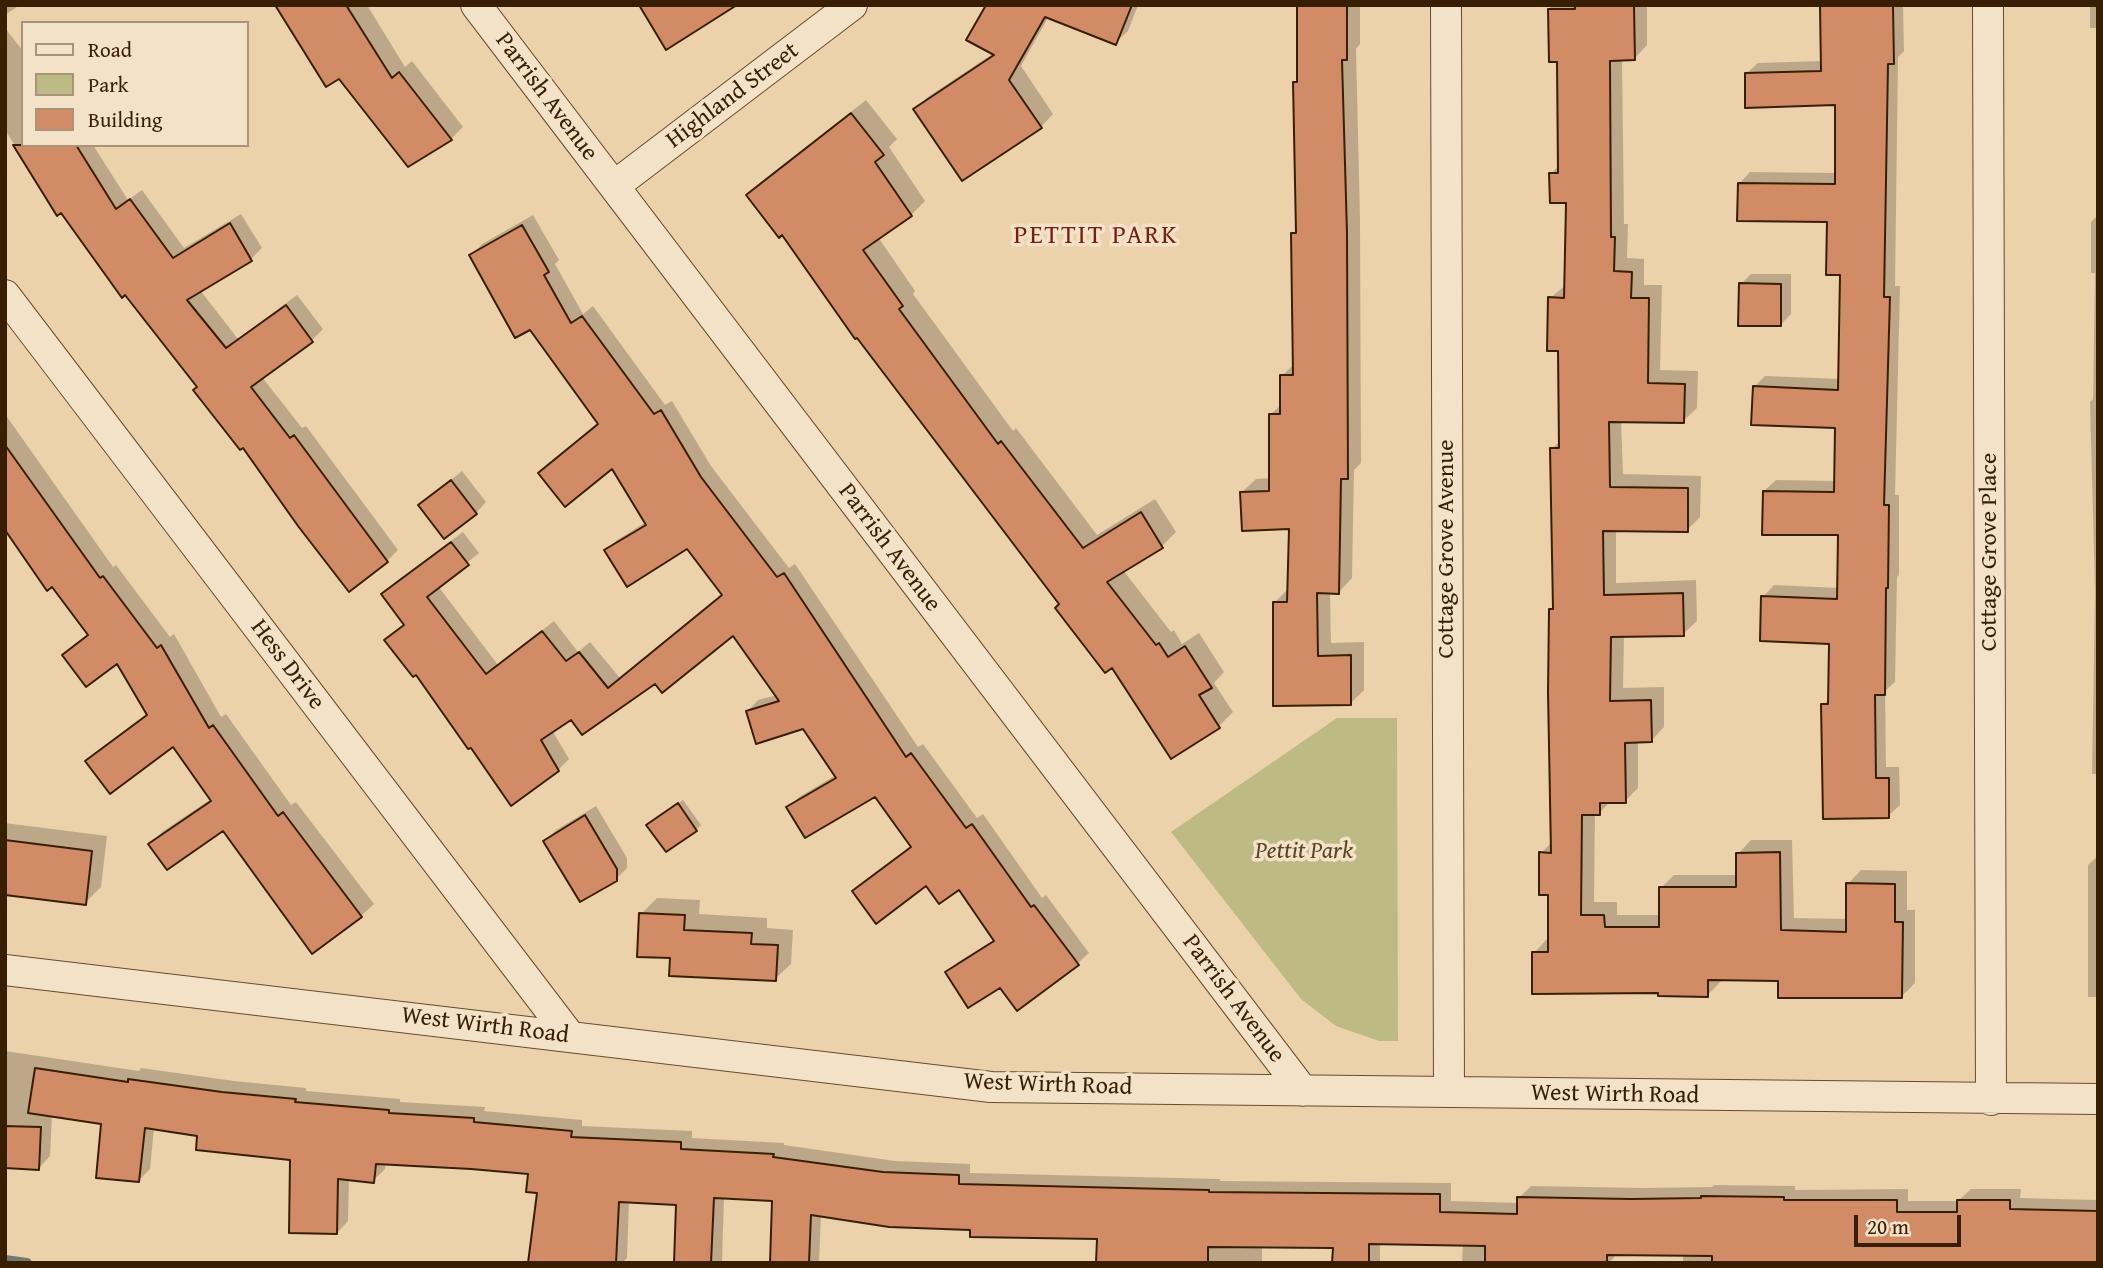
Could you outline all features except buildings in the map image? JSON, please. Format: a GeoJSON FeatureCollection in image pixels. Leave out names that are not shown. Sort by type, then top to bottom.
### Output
{"type":"FeatureCollection","features":[{"type":"Feature","properties":{"kind":"street","name":"Parrish Avenue"},"geometry":{"type":"LineString","coordinates":[[475,5],[1303,1091]]}},
{"type":"Feature","properties":{"kind":"street","name":"Highland Street"},"geometry":{"type":"LineString","coordinates":[[614,186],[852,5]]}},
{"type":"Feature","properties":{"kind":"street","name":"Cottage Grove Avenue"},"geometry":{"type":"LineString","coordinates":[[1446,5],[1449,1093]]}},
{"type":"Feature","properties":{"kind":"street","name":"Cottage Grove Place"},"geometry":{"type":"LineString","coordinates":[[1988,5],[1991,1100]]}},
{"type":"Feature","properties":{"kind":"street","name":"Hess Drive"},"geometry":{"type":"LineString","coordinates":[[5,295],[569,1035]]}},
{"type":"Feature","properties":{"kind":"street","name":"West Wirth Road"},"geometry":{"type":"LineString","coordinates":[[5,970],[991,1087],[1991,1100],[2098,1099]]}},
{"type":"Feature","properties":{"kind":"green space","name":"Pettit Park"},"geometry":{"type":"Polygon","coordinates":[[[1337,718],[1397,718],[1398,1041],[1379,1041],[1336,1026],[1301,999],[1171,832],[1337,718]]]}},
{"type":"Feature","properties":{"kind":"waterway"},"geometry":{"type":"LineString","coordinates":[[5,1260],[27,1263]]}},
{"type":"Feature","properties":{"kind":"district","name":"PETTIT PARK"},"geometry":{"type":"Point","coordinates":[1096,236]}}]}
